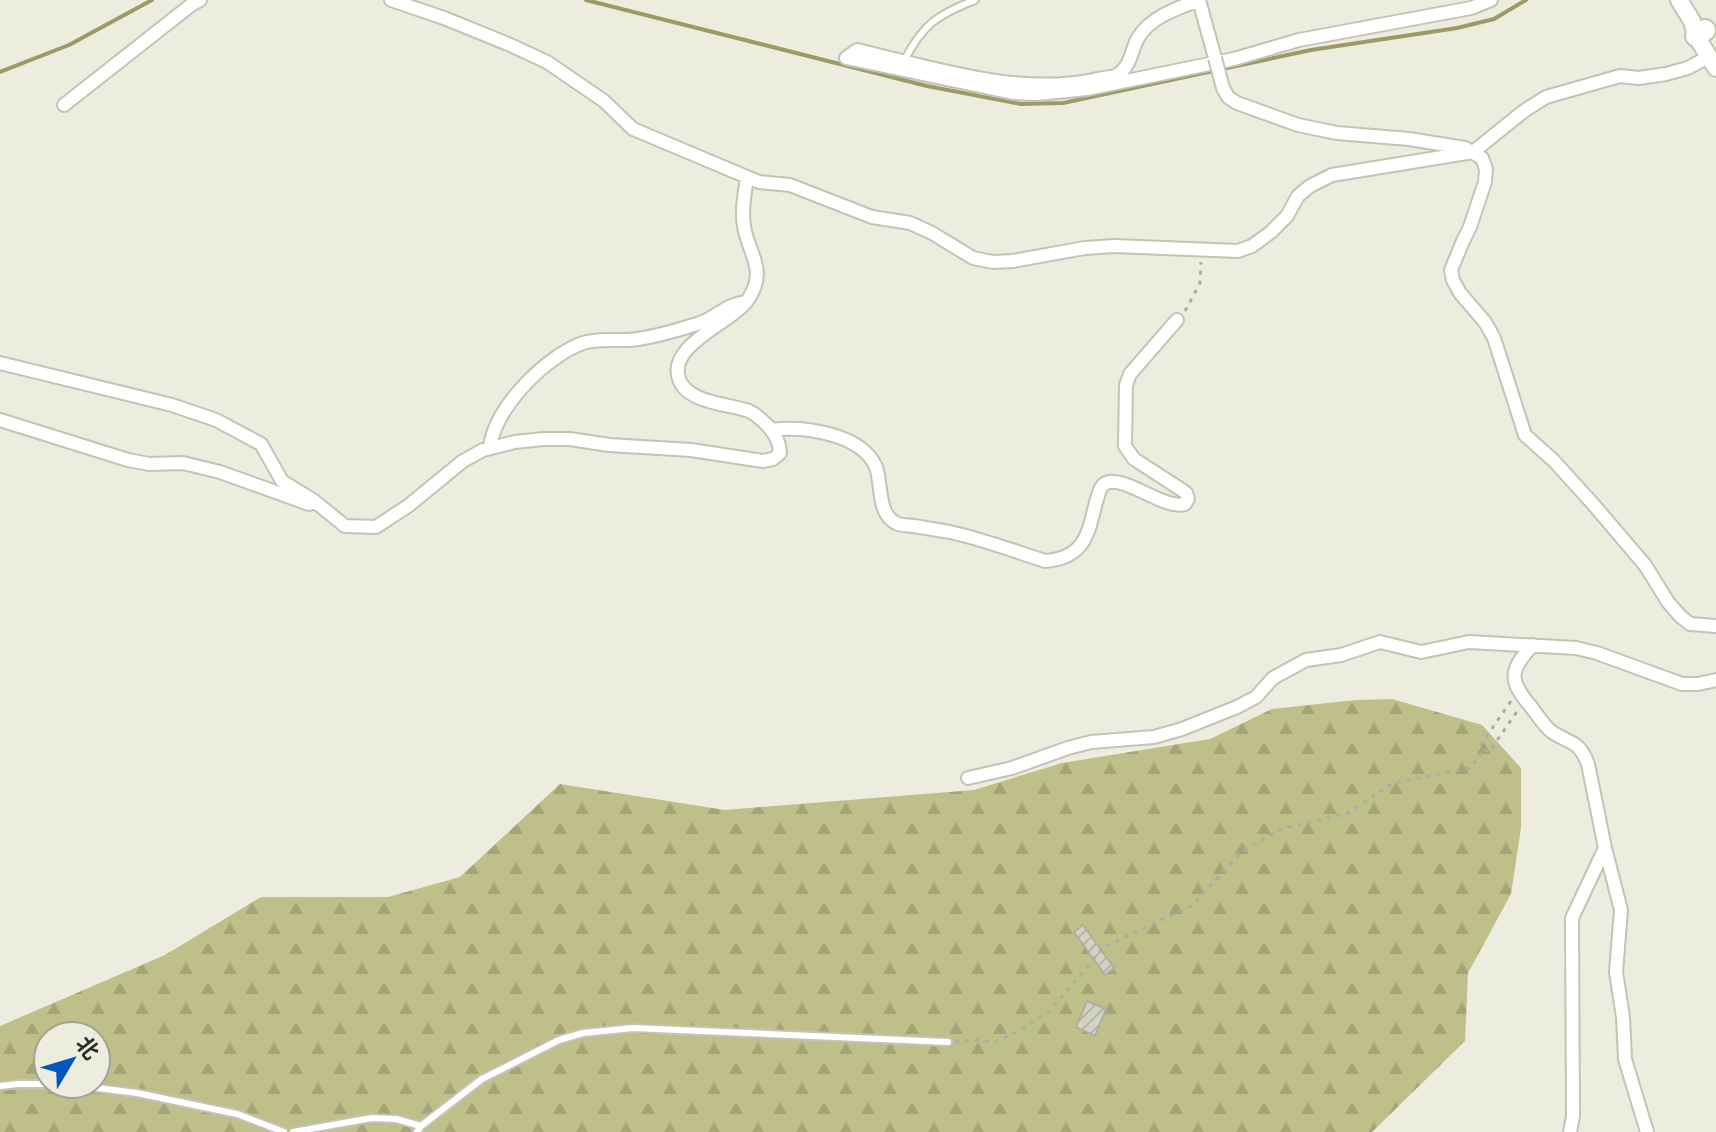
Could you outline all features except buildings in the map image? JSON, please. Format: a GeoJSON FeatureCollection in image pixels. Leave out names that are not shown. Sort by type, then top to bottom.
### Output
{"type":"FeatureCollection","features":[{"type":"Feature","properties":{"kind":"main road"},"geometry":{"type":"LineString","coordinates":[[1679,0],[1707,40]]}},
{"type":"Feature","properties":{"kind":"street"},"geometry":{"type":"LineString","coordinates":[[64,105],[200,0]]}},
{"type":"Feature","properties":{"kind":"street"},"geometry":{"type":"LineString","coordinates":[[391,0],[444,18],[547,62],[604,101],[633,129],[759,182],[790,185],[872,217],[910,223],[973,258],[993,262],[1100,247],[1238,251],[1252,246],[1271,232],[1287,216],[1298,196],[1332,175],[1473,152],[1546,97],[1620,76],[1639,78],[1688,68],[1707,40]]}},
{"type":"Feature","properties":{"kind":"street"},"geometry":{"type":"LineString","coordinates":[[1491,0],[1471,8],[1299,40],[1234,59],[1171,73],[1048,94],[1013,93],[846,58],[857,50],[1015,84],[1080,83],[1118,74],[1131,59],[1137,40],[1145,29],[1178,8],[1199,0],[1215,58],[1223,88],[1228,97],[1237,103],[1298,125],[1337,133],[1409,139],[1473,152],[1482,158],[1486,169],[1485,182],[1451,270],[1460,293],[1485,322],[1494,338],[1525,435],[1554,461],[1593,504],[1645,565],[1680,616],[1690,624],[1716,626]]}},
{"type":"Feature","properties":{"kind":"street"},"geometry":{"type":"LineString","coordinates":[[0,363],[172,405],[216,420],[261,444],[282,481],[345,526],[376,527],[408,506],[463,461],[483,450],[515,442],[570,439],[609,445],[691,450],[763,461],[773,459],[780,453],[780,445],[771,430],[752,412],[694,395],[678,377],[684,353],[694,342],[737,312],[754,288],[757,267],[744,230],[743,215],[747,177]]}},
{"type":"Feature","properties":{"kind":"street"},"geometry":{"type":"LineString","coordinates":[[490,448],[491,438],[510,402],[527,381],[568,350],[587,342],[636,340],[702,323],[732,304],[746,302]]}},
{"type":"Feature","properties":{"kind":"street"},"geometry":{"type":"LineString","coordinates":[[771,430],[785,428],[834,434],[854,445],[874,464],[883,504],[889,517],[897,524],[953,533],[1045,561],[1063,558],[1081,547],[1099,493],[1110,482],[1123,483],[1175,506],[1185,504],[1188,499],[1182,490],[1134,459],[1125,446],[1126,385],[1130,374],[1177,320]]}},
{"type":"Feature","properties":{"kind":"street"},"geometry":{"type":"LineString","coordinates":[[0,420],[128,460],[149,464],[183,463],[220,472],[330,513]]}},
{"type":"Feature","properties":{"kind":"street"},"geometry":{"type":"LineString","coordinates":[[968,778],[1012,768],[1091,742],[1154,737],[1182,729],[1256,697],[1273,678],[1306,660],[1341,655],[1380,642],[1421,652],[1469,642],[1576,648],[1682,684],[1716,680]]}},
{"type":"Feature","properties":{"kind":"street"},"geometry":{"type":"LineString","coordinates":[[1533,645],[1516,667],[1517,690],[1551,731],[1572,741],[1583,751],[1588,764],[1621,910],[1616,972],[1625,1059],[1647,1132]]}},
{"type":"Feature","properties":{"kind":"street"},"geometry":{"type":"LineString","coordinates":[[1570,1132],[1573,1116],[1572,918],[1605,848]]}},
{"type":"Feature","properties":{"kind":"lane"},"geometry":{"type":"LineString","coordinates":[[904,61],[924,28],[954,8],[975,0]]}},
{"type":"Feature","properties":{"kind":"lane"},"geometry":{"type":"LineString","coordinates":[[293,1132],[372,1118],[396,1119],[419,1129],[482,1079],[559,1040],[583,1033],[633,1028],[948,1042]]}},
{"type":"Feature","properties":{"kind":"lane"},"geometry":{"type":"LineString","coordinates":[[0,1086],[66,1084],[137,1093],[237,1114],[284,1132]]}},
{"type":"Feature","properties":{"kind":"path"},"geometry":{"type":"LineString","coordinates":[[1177,320],[1188,307],[1200,283],[1201,249]]}},
{"type":"Feature","properties":{"kind":"path"},"geometry":{"type":"LineString","coordinates":[[1514,698],[1480,746],[1489,752],[1521,706]]}},
{"type":"Feature","properties":{"kind":"path"},"geometry":{"type":"LineString","coordinates":[[948,1042],[995,1042],[1021,1030],[1050,1011],[1104,947],[1191,906],[1243,851],[1281,829],[1348,813],[1393,783],[1471,768],[1484,749]]}},
{"type":"Feature","properties":{"kind":"green space"},"geometry":{"type":"Polygon","coordinates":[[[1392,699],[1482,725],[1521,768],[1521,828],[1511,894],[1468,973],[1465,1041],[1372,1132],[0,1132],[0,1026],[165,955],[261,897],[388,897],[460,877],[560,784],[725,810],[974,790],[1062,763],[1210,739],[1272,709],[1392,699]]]}},
{"type":"Feature","properties":{"kind":"waterway"},"geometry":{"type":"LineString","coordinates":[[0,72],[69,45],[152,0]]}},
{"type":"Feature","properties":{"kind":"waterway"},"geometry":{"type":"LineString","coordinates":[[586,0],[927,86],[1021,104],[1063,103],[1311,50],[1457,28],[1494,19],[1526,0]]}}]}
